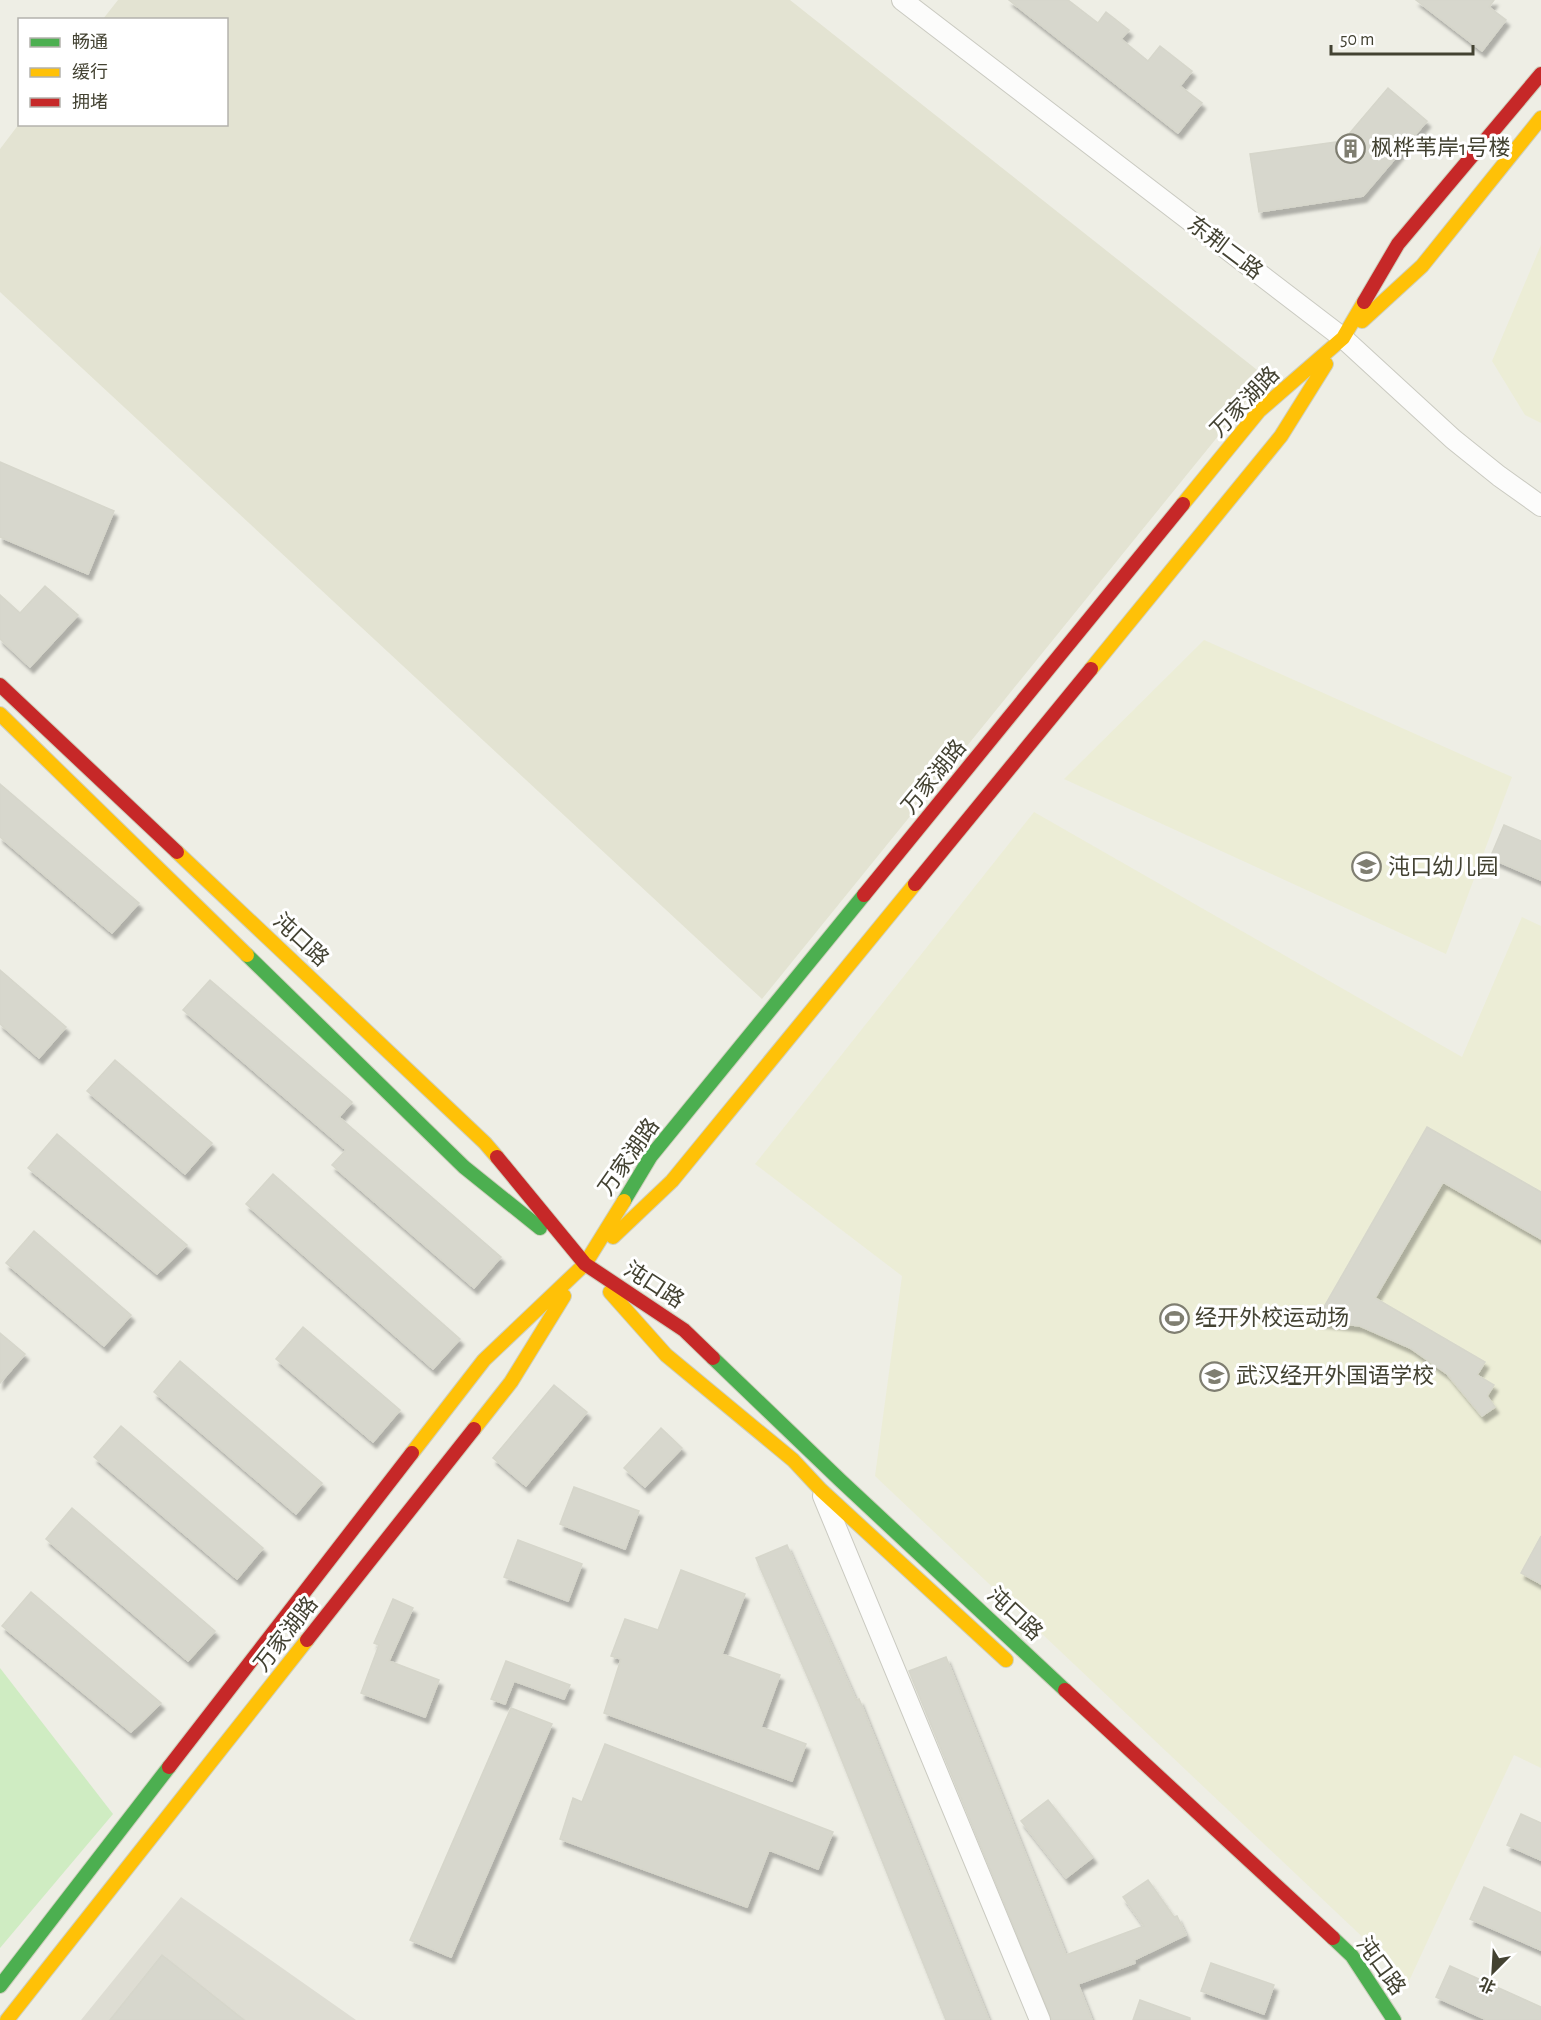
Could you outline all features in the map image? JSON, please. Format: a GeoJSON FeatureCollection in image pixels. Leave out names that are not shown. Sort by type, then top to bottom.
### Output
{"type":"FeatureCollection","features":[{"type":"Feature","properties":{"kind":"main road","name":"万家湖路"},"geometry":{"type":"LineString","coordinates":[[0,1986],[484,1359],[672,1180],[1281,436],[1343,338],[1398,244],[1541,74]]}},
{"type":"Feature","properties":{"kind":"main road","name":"万家湖路"},"geometry":{"type":"LineString","coordinates":[[7,2020],[511,1382],[651,1156],[1259,411],[1422,266],[1541,118]]}},
{"type":"Feature","properties":{"kind":"main road","name":"沌口路"},"geometry":{"type":"LineString","coordinates":[[0,685],[484,1143],[585,1264],[666,1355],[794,1460],[821,1490],[1014,1668]]}},
{"type":"Feature","properties":{"kind":"main road","name":"沌口路"},"geometry":{"type":"LineString","coordinates":[[0,714],[464,1167],[585,1264],[684,1330],[840,1480],[1352,1956],[1394,2020]]}},
{"type":"Feature","properties":{"kind":"street","name":"东荆二路"},"geometry":{"type":"LineString","coordinates":[[902,0],[1343,338],[1453,439],[1541,506]]}},
{"type":"Feature","properties":{"kind":"street"},"geometry":{"type":"LineString","coordinates":[[840,1480],[821,1490],[1040,2020]]}},
{"type":"Feature","properties":{"kind":"shaded area"},"geometry":{"type":"Polygon","coordinates":[[[118,0],[790,0],[1266,377],[762,999],[0,292],[0,149],[18,125],[228,126],[228,18],[104,18],[118,0]]]}},
{"type":"Feature","properties":{"kind":"shaded area"},"geometry":{"type":"Polygon","coordinates":[[[1541,245],[1541,423],[1525,415],[1492,361],[1541,245]]]}},
{"type":"Feature","properties":{"kind":"shaded area","name":"沌口幼儿园"},"geometry":{"type":"Polygon","coordinates":[[[1204,640],[1512,777],[1446,954],[1064,779],[1204,640]]]}},
{"type":"Feature","properties":{"kind":"shaded area","name":"武汉经开外国语学校"},"geometry":{"type":"Polygon","coordinates":[[[1034,812],[1462,1057],[1522,917],[1541,926],[1541,1768],[1514,1755],[1409,1981],[875,1476],[902,1276],[755,1164],[1034,812]]]}},
{"type":"Feature","properties":{"kind":"shaded area"},"geometry":{"type":"Polygon","coordinates":[[[181,1897],[356,2020],[81,2020],[181,1897]]]}},
{"type":"Feature","properties":{"kind":"green space"},"geometry":{"type":"Polygon","coordinates":[[[0,1668],[113,1814],[0,1948],[0,1668]]]}},
{"type":"Feature","properties":{"kind":"building"},"geometry":{"type":"Polygon","coordinates":[[[1009,0],[1068,0],[1098,23],[1106,12],[1129,30],[1121,39],[1148,61],[1160,46],[1192,71],[1180,86],[1202,103],[1178,133],[1009,0]]]}},
{"type":"Feature","properties":{"kind":"building"},"geometry":{"type":"Polygon","coordinates":[[[1416,0],[1494,0],[1489,7],[1506,20],[1482,51],[1416,0]]]}},
{"type":"Feature","properties":{"kind":"building","name":"枫桦苇岸1号楼"},"geometry":{"type":"Polygon","coordinates":[[[1388,88],[1427,121],[1363,196],[1259,212],[1250,154],[1343,141],[1388,88]]]}},
{"type":"Feature","properties":{"kind":"building"},"geometry":{"type":"Polygon","coordinates":[[[0,462],[114,511],[88,574],[0,537],[0,462]]]}},
{"type":"Feature","properties":{"kind":"building"},"geometry":{"type":"Polygon","coordinates":[[[45,586],[78,615],[30,667],[0,639],[0,595],[20,613],[45,586]]]}},
{"type":"Feature","properties":{"kind":"building"},"geometry":{"type":"Polygon","coordinates":[[[0,784],[139,903],[112,933],[0,837],[0,784]]]}},
{"type":"Feature","properties":{"kind":"building"},"geometry":{"type":"Polygon","coordinates":[[[1504,825],[1541,841],[1541,880],[1490,858],[1504,825]]]}},
{"type":"Feature","properties":{"kind":"building"},"geometry":{"type":"Polygon","coordinates":[[[0,970],[66,1027],[39,1058],[0,1024],[0,970]]]}},
{"type":"Feature","properties":{"kind":"building"},"geometry":{"type":"Polygon","coordinates":[[[210,980],[352,1102],[339,1117],[501,1257],[474,1288],[332,1165],[346,1150],[183,1010],[210,980]]]}},
{"type":"Feature","properties":{"kind":"building"},"geometry":{"type":"Polygon","coordinates":[[[115,1060],[212,1143],[185,1174],[87,1091],[115,1060]]]}},
{"type":"Feature","properties":{"kind":"building"},"geometry":{"type":"Polygon","coordinates":[[[1427,1127],[1541,1192],[1541,1239],[1443,1182],[1375,1298],[1485,1362],[1477,1375],[1494,1385],[1487,1396],[1495,1407],[1482,1416],[1447,1374],[1410,1348],[1360,1326],[1316,1321],[1427,1127]]]}},
{"type":"Feature","properties":{"kind":"building"},"geometry":{"type":"Polygon","coordinates":[[[57,1134],[187,1245],[157,1274],[28,1168],[57,1134]]]}},
{"type":"Feature","properties":{"kind":"building"},"geometry":{"type":"Polygon","coordinates":[[[273,1174],[460,1339],[433,1369],[246,1204],[273,1174]]]}},
{"type":"Feature","properties":{"kind":"building"},"geometry":{"type":"Polygon","coordinates":[[[34,1231],[131,1315],[104,1346],[6,1263],[34,1231]]]}},
{"type":"Feature","properties":{"kind":"building"},"geometry":{"type":"Polygon","coordinates":[[[303,1327],[400,1410],[373,1442],[276,1359],[303,1327]]]}},
{"type":"Feature","properties":{"kind":"building"},"geometry":{"type":"Polygon","coordinates":[[[0,1333],[25,1354],[0,1383],[0,1333]]]}},
{"type":"Feature","properties":{"kind":"building"},"geometry":{"type":"Polygon","coordinates":[[[180,1361],[322,1483],[296,1514],[154,1392],[180,1361]]]}},
{"type":"Feature","properties":{"kind":"building"},"geometry":{"type":"Polygon","coordinates":[[[554,1385],[587,1412],[526,1486],[493,1458],[554,1385]]]}},
{"type":"Feature","properties":{"kind":"building"},"geometry":{"type":"Polygon","coordinates":[[[121,1426],[263,1548],[237,1579],[94,1457],[121,1426]]]}},
{"type":"Feature","properties":{"kind":"building"},"geometry":{"type":"Polygon","coordinates":[[[661,1428],[682,1448],[645,1487],[624,1468],[661,1428]]]}},
{"type":"Feature","properties":{"kind":"building"},"geometry":{"type":"Polygon","coordinates":[[[574,1487],[639,1511],[625,1549],[560,1524],[574,1487]]]}},
{"type":"Feature","properties":{"kind":"building"},"geometry":{"type":"Polygon","coordinates":[[[72,1508],[215,1631],[188,1661],[46,1539],[72,1508]]]}},
{"type":"Feature","properties":{"kind":"building"},"geometry":{"type":"Polygon","coordinates":[[[1541,1536],[1541,1584],[1521,1573],[1541,1536]]]}},
{"type":"Feature","properties":{"kind":"building"},"geometry":{"type":"Polygon","coordinates":[[[518,1540],[582,1564],[568,1601],[504,1577],[518,1540]]]}},
{"type":"Feature","properties":{"kind":"building"},"geometry":{"type":"Polygon","coordinates":[[[787,1545],[856,1700],[859,1699],[989,2020],[946,2020],[819,1703],[756,1558],[787,1545]]]}},
{"type":"Feature","properties":{"kind":"building"},"geometry":{"type":"Polygon","coordinates":[[[681,1570],[745,1594],[722,1654],[780,1675],[761,1727],[806,1744],[792,1781],[604,1713],[621,1659],[611,1656],[625,1619],[658,1630],[681,1570]]]}},
{"type":"Feature","properties":{"kind":"building"},"geometry":{"type":"Polygon","coordinates":[[[31,1592],[161,1703],[131,1732],[2,1626],[31,1592]]]}},
{"type":"Feature","properties":{"kind":"building"},"geometry":{"type":"Polygon","coordinates":[[[393,1599],[413,1608],[389,1661],[439,1680],[425,1717],[361,1693],[379,1645],[374,1643],[393,1599]]]}},
{"type":"Feature","properties":{"kind":"building"},"geometry":{"type":"Polygon","coordinates":[[[946,1657],[1066,1955],[1144,1926],[1123,1897],[1148,1880],[1174,1917],[1177,1916],[1186,1935],[1134,1960],[1135,1963],[1078,1984],[1092,2020],[1052,2020],[909,1671],[946,1657]]]}},
{"type":"Feature","properties":{"kind":"building"},"geometry":{"type":"Polygon","coordinates":[[[506,1661],[570,1685],[564,1699],[514,1681],[505,1704],[491,1699],[506,1661]]]}},
{"type":"Feature","properties":{"kind":"building"},"geometry":{"type":"Polygon","coordinates":[[[511,1708],[552,1724],[451,1957],[410,1940],[511,1708]]]}},
{"type":"Feature","properties":{"kind":"building"},"geometry":{"type":"Polygon","coordinates":[[[605,1744],[833,1832],[818,1869],[769,1850],[747,1907],[560,1839],[573,1798],[582,1802],[605,1744]]]}},
{"type":"Feature","properties":{"kind":"building"},"geometry":{"type":"Polygon","coordinates":[[[1048,1800],[1093,1857],[1066,1878],[1021,1821],[1048,1800]]]}},
{"type":"Feature","properties":{"kind":"building"},"geometry":{"type":"Polygon","coordinates":[[[1521,1814],[1541,1823],[1541,1860],[1507,1845],[1521,1814]]]}},
{"type":"Feature","properties":{"kind":"building"},"geometry":{"type":"Polygon","coordinates":[[[1484,1887],[1541,1913],[1541,1950],[1470,1919],[1484,1887]]]}},
{"type":"Feature","properties":{"kind":"building"},"geometry":{"type":"Polygon","coordinates":[[[162,1955],[244,2020],[110,2020],[162,1955]]]}},
{"type":"Feature","properties":{"kind":"building"},"geometry":{"type":"Polygon","coordinates":[[[1211,1963],[1274,1985],[1264,2014],[1201,1991],[1211,1963]]]}},
{"type":"Feature","properties":{"kind":"building"},"geometry":{"type":"Polygon","coordinates":[[[1450,1966],[1541,2007],[1541,2020],[1487,2020],[1436,1997],[1450,1966]]]}},
{"type":"Feature","properties":{"kind":"building"},"geometry":{"type":"Polygon","coordinates":[[[1140,2000],[1190,2018],[1190,2020],[1133,2020],[1140,2000]]]}},
{"type":"Feature","properties":{"kind":"traffic: fast"},"geometry":{"type":"LineString","coordinates":[[624,1201],[651,1156],[864,895]]}},
{"type":"Feature","properties":{"kind":"traffic: fast"},"geometry":{"type":"LineString","coordinates":[[247,955],[464,1167],[540,1228]]}},
{"type":"Feature","properties":{"kind":"traffic: fast"},"geometry":{"type":"LineString","coordinates":[[713,1358],[1065,1690]]}},
{"type":"Feature","properties":{"kind":"traffic: fast"},"geometry":{"type":"LineString","coordinates":[[0,1986],[169,1767]]}},
{"type":"Feature","properties":{"kind":"traffic: fast"},"geometry":{"type":"LineString","coordinates":[[1333,1938],[1352,1956],[1394,2020]]}},
{"type":"Feature","properties":{"kind":"traffic: slow"},"geometry":{"type":"LineString","coordinates":[[1362,321],[1422,266],[1541,118]]}},
{"type":"Feature","properties":{"kind":"traffic: slow"},"geometry":{"type":"LineString","coordinates":[[1183,504],[1259,411],[1343,338],[1364,302]]}},
{"type":"Feature","properties":{"kind":"traffic: slow"},"geometry":{"type":"LineString","coordinates":[[1091,669],[1281,436],[1326,364]]}},
{"type":"Feature","properties":{"kind":"traffic: slow"},"geometry":{"type":"LineString","coordinates":[[0,714],[247,955]]}},
{"type":"Feature","properties":{"kind":"traffic: slow"},"geometry":{"type":"LineString","coordinates":[[177,852],[485,1143],[497,1157]]}},
{"type":"Feature","properties":{"kind":"traffic: slow"},"geometry":{"type":"LineString","coordinates":[[613,1237],[672,1181],[915,884]]}},
{"type":"Feature","properties":{"kind":"traffic: slow"},"geometry":{"type":"LineString","coordinates":[[412,1453],[484,1360],[585,1264],[624,1201]]}},
{"type":"Feature","properties":{"kind":"traffic: slow"},"geometry":{"type":"LineString","coordinates":[[610,1292],[666,1355],[793,1460],[821,1490],[1006,1660]]}},
{"type":"Feature","properties":{"kind":"traffic: slow"},"geometry":{"type":"LineString","coordinates":[[474,1429],[511,1382],[564,1296]]}},
{"type":"Feature","properties":{"kind":"traffic: slow"},"geometry":{"type":"LineString","coordinates":[[7,2020],[307,1640]]}},
{"type":"Feature","properties":{"kind":"traffic: jam"},"geometry":{"type":"LineString","coordinates":[[1364,302],[1398,244],[1541,74]]}},
{"type":"Feature","properties":{"kind":"traffic: jam"},"geometry":{"type":"LineString","coordinates":[[864,895],[1183,504]]}},
{"type":"Feature","properties":{"kind":"traffic: jam"},"geometry":{"type":"LineString","coordinates":[[915,884],[1091,669]]}},
{"type":"Feature","properties":{"kind":"traffic: jam"},"geometry":{"type":"LineString","coordinates":[[0,685],[177,852]]}},
{"type":"Feature","properties":{"kind":"traffic: jam"},"geometry":{"type":"LineString","coordinates":[[497,1157],[585,1264],[684,1330],[713,1358]]}},
{"type":"Feature","properties":{"kind":"traffic: jam"},"geometry":{"type":"LineString","coordinates":[[307,1640],[474,1429]]}},
{"type":"Feature","properties":{"kind":"traffic: jam"},"geometry":{"type":"LineString","coordinates":[[169,1767],[412,1453]]}},
{"type":"Feature","properties":{"kind":"traffic: jam"},"geometry":{"type":"LineString","coordinates":[[1065,1690],[1333,1938]]}},
{"type":"Feature","properties":{"kind":"place","name":"枫桦苇岸1号楼"},"geometry":{"type":"Point","coordinates":[1350,148]}},
{"type":"Feature","properties":{"kind":"place","name":"沌口幼儿园"},"geometry":{"type":"Point","coordinates":[1367,867]}},
{"type":"Feature","properties":{"kind":"place","name":"经开外校运动场"},"geometry":{"type":"Point","coordinates":[1174,1318]}},
{"type":"Feature","properties":{"kind":"place","name":"武汉经开外国语学校"},"geometry":{"type":"Point","coordinates":[1215,1376]}}]}
